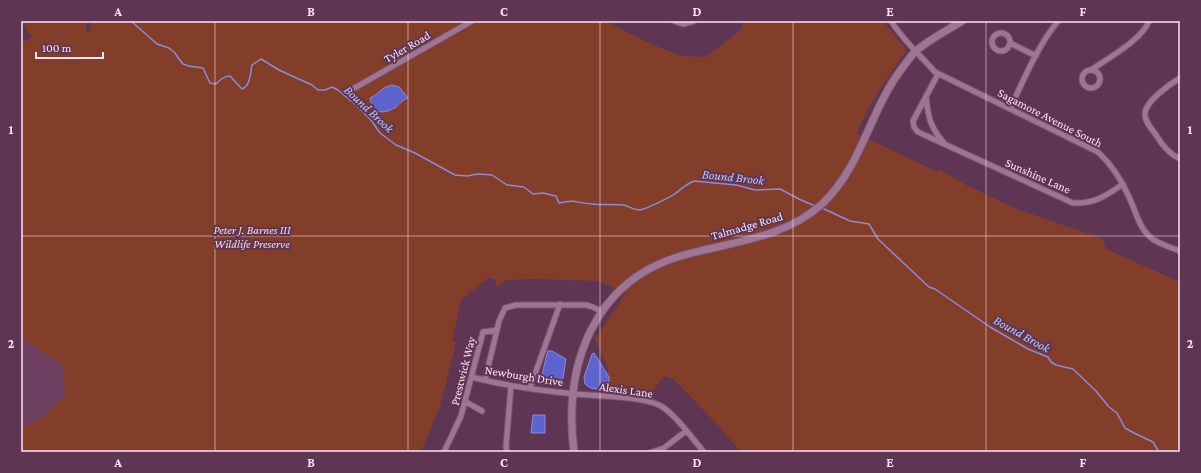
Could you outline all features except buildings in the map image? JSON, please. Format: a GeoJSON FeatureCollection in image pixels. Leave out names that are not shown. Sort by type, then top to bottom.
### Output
{"type":"FeatureCollection","features":[{"type":"Feature","properties":{"kind":"street","name":"Tyler Road"},"geometry":{"type":"LineString","coordinates":[[351,90],[472,21]]}},
{"type":"Feature","properties":{"kind":"street"},"geometry":{"type":"LineString","coordinates":[[674,21],[683,24],[694,21]]}},
{"type":"Feature","properties":{"kind":"street","name":"Sagamore Avenue South"},"geometry":{"type":"LineString","coordinates":[[891,21],[904,39],[938,74],[1098,152],[1106,160],[1123,184],[1139,220],[1149,236],[1156,241],[1180,251]]}},
{"type":"Feature","properties":{"kind":"street","name":"Talmadge Road"},"geometry":{"type":"LineString","coordinates":[[574,452],[572,394],[581,354],[595,323],[617,293],[627,284],[651,268],[666,261],[782,229],[809,214],[822,204],[834,191],[849,169],[886,92],[900,71],[916,51],[962,21]]}},
{"type":"Feature","properties":{"kind":"street"},"geometry":{"type":"LineString","coordinates":[[1010,109],[1036,56],[1058,21]]}},
{"type":"Feature","properties":{"kind":"street"},"geometry":{"type":"LineString","coordinates":[[1092,70],[1140,36],[1147,27],[1149,21]]}},
{"type":"Feature","properties":{"kind":"street"},"geometry":{"type":"LineString","coordinates":[[1010,43],[1036,56]]}},
{"type":"Feature","properties":{"kind":"street","name":"Sunshine Lane"},"geometry":{"type":"LineString","coordinates":[[938,74],[913,121],[914,127],[918,132],[1073,203],[1084,204],[1095,201],[1123,184]]}},
{"type":"Feature","properties":{"kind":"street"},"geometry":{"type":"LineString","coordinates":[[1180,78],[1168,85],[1159,93],[1145,112],[1146,120],[1161,143],[1167,150],[1180,159]]}},
{"type":"Feature","properties":{"kind":"street","name":"Sunshine Lane"},"geometry":{"type":"LineString","coordinates":[[926,96],[930,124],[946,145]]}},
{"type":"Feature","properties":{"kind":"street"},"geometry":{"type":"LineString","coordinates":[[530,388],[560,304]]}},
{"type":"Feature","properties":{"kind":"street"},"geometry":{"type":"LineString","coordinates":[[485,380],[499,321],[505,308],[516,305],[586,305],[602,312]]}},
{"type":"Feature","properties":{"kind":"street","name":"Prestwick Way"},"geometry":{"type":"LineString","coordinates":[[444,452],[466,402],[483,332],[497,330]]}},
{"type":"Feature","properties":{"kind":"street","name":"Newburgh Drive"},"geometry":{"type":"LineString","coordinates":[[472,377],[511,386],[572,394]]}},
{"type":"Feature","properties":{"kind":"street"},"geometry":{"type":"LineString","coordinates":[[507,452],[506,446],[511,386]]}},
{"type":"Feature","properties":{"kind":"street","name":"Alexis Lane"},"geometry":{"type":"LineString","coordinates":[[572,394],[648,401],[659,405],[670,412],[704,452]]}},
{"type":"Feature","properties":{"kind":"street"},"geometry":{"type":"LineString","coordinates":[[466,402],[482,411]]}},
{"type":"Feature","properties":{"kind":"street"},"geometry":{"type":"LineString","coordinates":[[652,452],[664,448],[686,431]]}},
{"type":"Feature","properties":{"kind":"shaded area"},"geometry":{"type":"Polygon","coordinates":[[[392,85],[399,87],[408,98],[391,110],[379,112],[371,103],[370,98],[392,85]]]}},
{"type":"Feature","properties":{"kind":"shaded area"},"geometry":{"type":"Polygon","coordinates":[[[21,337],[64,365],[65,394],[45,416],[21,428],[21,337]]]}},
{"type":"Feature","properties":{"kind":"shaded area"},"geometry":{"type":"Polygon","coordinates":[[[548,351],[552,351],[566,359],[562,384],[542,384],[541,382],[548,351]]]}},
{"type":"Feature","properties":{"kind":"shaded area"},"geometry":{"type":"Polygon","coordinates":[[[594,353],[609,377],[609,385],[600,389],[591,388],[585,384],[584,377],[592,354],[594,353]]]}},
{"type":"Feature","properties":{"kind":"shaded area"},"geometry":{"type":"Polygon","coordinates":[[[533,415],[545,415],[545,433],[531,433],[533,415]]]}},
{"type":"Feature","properties":{"kind":"green space","name":"Peter J. Barnes III Wildlife Preserve"},"geometry":{"type":"Polygon","coordinates":[[[21,21],[87,21],[86,31],[89,33],[92,21],[606,21],[651,44],[681,56],[706,57],[742,29],[743,21],[883,21],[905,48],[905,53],[872,102],[857,134],[938,172],[939,169],[968,186],[1017,209],[1103,239],[1106,249],[1180,282],[1180,452],[741,452],[718,425],[673,379],[664,376],[650,395],[603,390],[606,388],[608,368],[595,339],[626,293],[599,281],[533,279],[507,280],[497,287],[494,278],[488,278],[461,300],[452,342],[456,342],[440,406],[421,452],[21,452],[21,428],[45,416],[65,394],[63,366],[21,337],[21,43],[32,38],[21,21]]]}},
{"type":"Feature","properties":{"kind":"waterway","name":"Bound Brook"},"geometry":{"type":"LineString","coordinates":[[131,21],[157,44],[169,48],[175,53],[183,64],[203,68],[210,83],[216,84],[224,77],[230,76],[242,89],[249,82],[252,65],[261,59],[279,70],[312,85],[318,90],[325,90],[332,87],[338,90],[357,106],[371,120],[380,133],[396,145],[415,153],[455,175],[492,175],[507,185],[524,187],[533,194],[543,193],[556,196],[559,203],[573,201],[587,204],[623,205],[638,210],[664,200],[694,181],[736,185],[755,190],[780,189],[815,206]]}},
{"type":"Feature","properties":{"kind":"waterway","name":"Bound Brook"},"geometry":{"type":"LineString","coordinates":[[822,208],[850,221],[869,224],[878,239],[929,287],[935,289],[990,327],[1028,349],[1048,357],[1051,362],[1056,365],[1073,369],[1096,391],[1109,407],[1117,413],[1125,428],[1153,442],[1159,452]]}}]}
